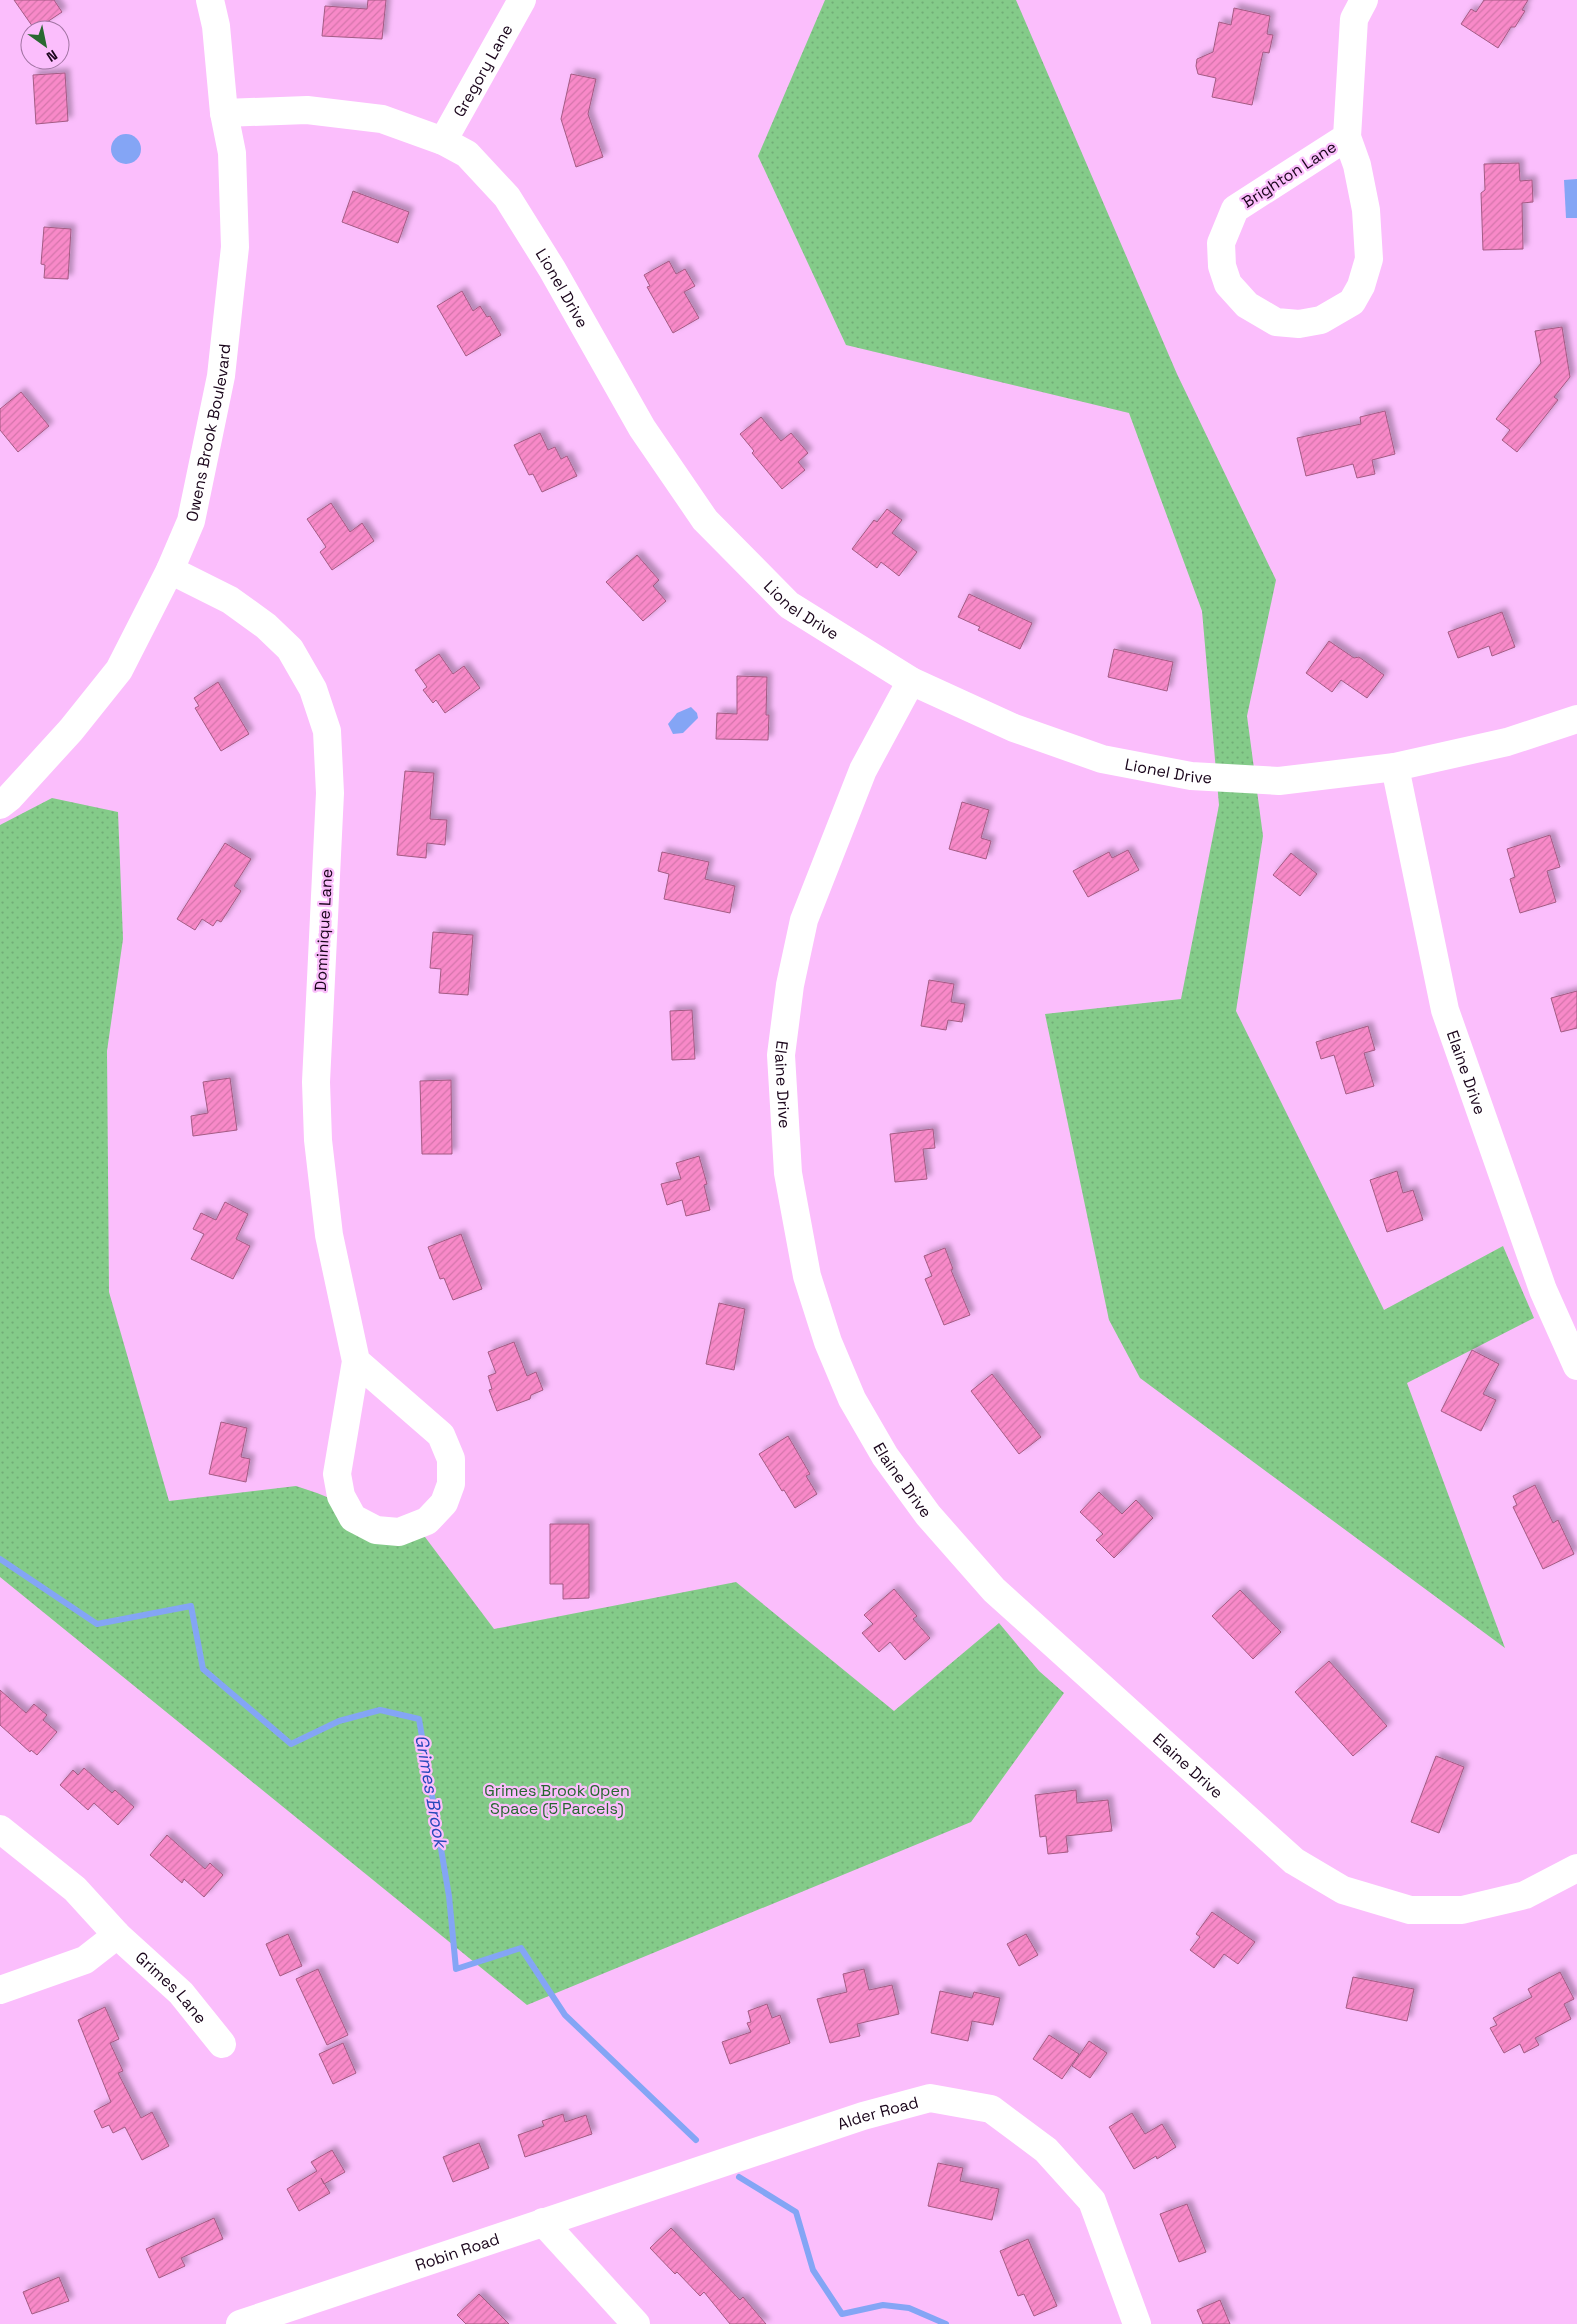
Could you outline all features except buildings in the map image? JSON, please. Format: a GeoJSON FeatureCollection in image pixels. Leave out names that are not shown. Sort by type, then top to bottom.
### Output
{"type":"FeatureCollection","features":[{"type":"Feature","properties":{"kind":"street","name":"Owens Brook Boulevard"},"geometry":{"type":"LineString","coordinates":[[0,805],[9,798],[71,730],[119,670],[170,570],[191,521],[221,376],[235,247],[232,153],[224,113],[216,26],[210,0]]}},
{"type":"Feature","properties":{"kind":"street","name":"Gregory Lane"},"geometry":{"type":"LineString","coordinates":[[443,141],[522,0]]}},
{"type":"Feature","properties":{"kind":"street","name":"Brighton Lane"},"geometry":{"type":"LineString","coordinates":[[1347,137],[1235,209],[1221,243],[1222,266],[1228,284],[1247,306],[1276,322],[1299,324],[1321,320],[1352,302],[1361,286],[1369,259],[1366,210],[1357,165],[1347,137],[1354,19],[1364,0]]}},
{"type":"Feature","properties":{"kind":"street","name":"Lionel Drive"},"geometry":{"type":"LineString","coordinates":[[224,113],[307,110],[382,119],[443,141],[467,154],[507,198],[552,269],[642,428],[705,520],[789,605],[911,681],[1014,728],[1102,759],[1192,776],[1279,781],[1395,767],[1507,742],[1577,719]]}},
{"type":"Feature","properties":{"kind":"street","name":"Dominique Lane"},"geometry":{"type":"LineString","coordinates":[[170,570],[230,600],[266,626],[290,649],[313,689],[327,730],[330,793],[316,1082],[318,1140],[329,1235],[356,1361],[337,1474],[341,1496],[353,1518],[376,1530],[399,1532],[427,1521],[444,1502],[451,1484],[451,1459],[440,1435],[356,1361]]}},
{"type":"Feature","properties":{"kind":"street","name":"Elaine Drive"},"geometry":{"type":"LineString","coordinates":[[911,681],[863,770],[804,920],[790,985],[781,1055],[788,1173],[807,1276],[828,1342],[852,1399],[885,1456],[928,1515],[994,1590],[1294,1861],[1343,1890],[1410,1910],[1462,1910],[1525,1895],[1577,1868]]}},
{"type":"Feature","properties":{"kind":"street","name":"Elaine Drive"},"geometry":{"type":"LineString","coordinates":[[1395,767],[1445,1010],[1542,1290],[1577,1366]]}},
{"type":"Feature","properties":{"kind":"street","name":"Grimes Lane"},"geometry":{"type":"LineString","coordinates":[[0,1829],[75,1889],[117,1935],[181,1993],[222,2044]]}},
{"type":"Feature","properties":{"kind":"street"},"geometry":{"type":"LineString","coordinates":[[0,1990],[85,1960],[117,1935]]}},
{"type":"Feature","properties":{"kind":"street","name":"Alder Road"},"geometry":{"type":"LineString","coordinates":[[543,2222],[863,2116],[930,2098],[990,2109],[1046,2150],[1092,2201],[1137,2324]]}},
{"type":"Feature","properties":{"kind":"street"},"geometry":{"type":"LineString","coordinates":[[543,2222],[636,2324]]}},
{"type":"Feature","properties":{"kind":"street","name":"Robin Road"},"geometry":{"type":"LineString","coordinates":[[240,2324],[543,2222]]}},
{"type":"Feature","properties":{"kind":"green space"},"geometry":{"type":"Polygon","coordinates":[[[825,0],[1016,0],[1177,374],[1276,580],[1247,716],[1263,836],[1236,1011],[1384,1310],[1503,1246],[1534,1318],[1407,1383],[1505,1648],[1140,1378],[1109,1320],[1045,1014],[1181,999],[1219,805],[1202,611],[1129,413],[846,345],[758,156],[825,0]]]}},
{"type":"Feature","properties":{"kind":"green space","name":"Grimes Brook Open Space (5 Parcels)"},"geometry":{"type":"Polygon","coordinates":[[[52,798],[118,812],[123,939],[107,1051],[109,1292],[169,1501],[296,1486],[317,1493],[425,1537],[494,1629],[736,1582],[894,1711],[999,1623],[1039,1671],[1064,1693],[971,1822],[527,2005],[0,1577],[0,825],[52,798]]]}},
{"type":"Feature","properties":{"kind":"water"},"geometry":{"type":"Polygon","coordinates":[[[126,134],[137,138],[141,149],[137,160],[126,164],[115,160],[111,149],[115,138],[126,134]]]}},
{"type":"Feature","properties":{"kind":"water"},"geometry":{"type":"Polygon","coordinates":[[[1577,179],[1577,218],[1566,218],[1564,180],[1577,179]]]}},
{"type":"Feature","properties":{"kind":"water"},"geometry":{"type":"Polygon","coordinates":[[[691,707],[697,713],[698,718],[683,733],[673,734],[668,724],[677,713],[691,707]]]}},
{"type":"Feature","properties":{"kind":"waterway","name":"Grimes Brook"},"geometry":{"type":"LineString","coordinates":[[0,1559],[97,1624],[191,1606],[203,1669],[291,1744],[339,1721],[380,1710],[419,1719],[449,1896],[456,1969],[521,1948],[565,2015],[696,2140]]}},
{"type":"Feature","properties":{"kind":"waterway","name":"Grimes Brook"},"geometry":{"type":"LineString","coordinates":[[739,2177],[796,2212],[813,2270],[842,2314],[883,2305],[909,2308],[946,2324]]}}]}
